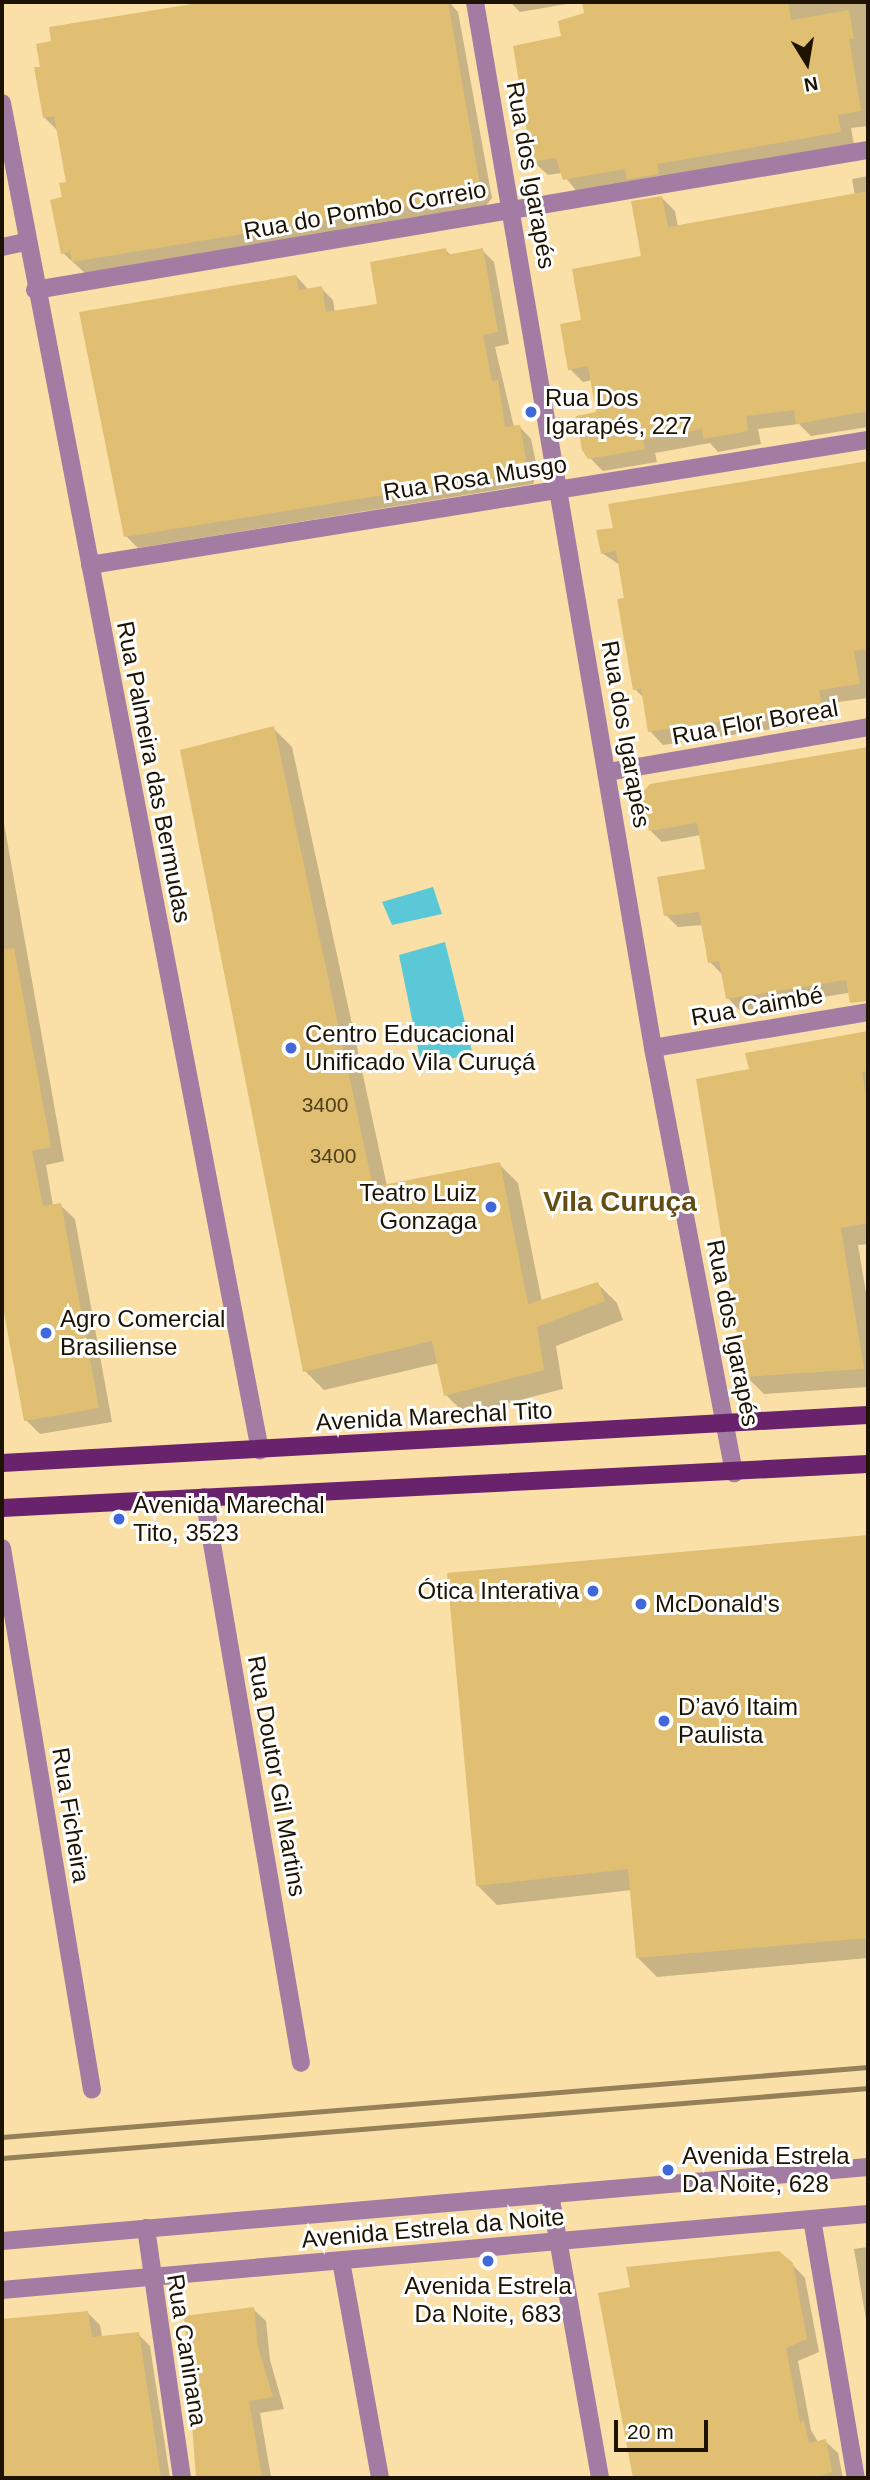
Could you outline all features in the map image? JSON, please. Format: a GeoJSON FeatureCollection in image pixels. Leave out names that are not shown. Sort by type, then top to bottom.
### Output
{"type":"FeatureCollection","features":[{"type":"Feature","properties":{"kind":"main road","name":"Avenida Marechal Tito"},"geometry":{"type":"LineString","coordinates":[[2,1463],[260,1451],[868,1415]]}},
{"type":"Feature","properties":{"kind":"main road"},"geometry":{"type":"LineString","coordinates":[[2,1508],[734,1473],[868,1464]]}},
{"type":"Feature","properties":{"kind":"street","name":"Rua dos Igarapés"},"geometry":{"type":"LineString","coordinates":[[475,2],[653,1048],[734,1473]]}},
{"type":"Feature","properties":{"kind":"street","name":"Rua Palmeira das Bermudas"},"geometry":{"type":"LineString","coordinates":[[2,103],[35,290],[260,1451]]}},
{"type":"Feature","properties":{"kind":"street","name":"Rua do Pombo Correio"},"geometry":{"type":"LineString","coordinates":[[35,290],[868,150]]}},
{"type":"Feature","properties":{"kind":"street"},"geometry":{"type":"LineString","coordinates":[[2,247],[26,242]]}},
{"type":"Feature","properties":{"kind":"street","name":"Rua Rosa Musgo"},"geometry":{"type":"LineString","coordinates":[[90,565],[868,440]]}},
{"type":"Feature","properties":{"kind":"street","name":"Rua Flor Boreal"},"geometry":{"type":"LineString","coordinates":[[608,772],[868,727]]}},
{"type":"Feature","properties":{"kind":"street","name":"Rua Caimbé"},"geometry":{"type":"LineString","coordinates":[[653,1048],[868,1012]]}},
{"type":"Feature","properties":{"kind":"street","name":"Rua Doutor Gil Martins"},"geometry":{"type":"LineString","coordinates":[[204,1497],[302,2063]]}},
{"type":"Feature","properties":{"kind":"street","name":"Rua Ficheira"},"geometry":{"type":"LineString","coordinates":[[2,1548],[92,2090]]}},
{"type":"Feature","properties":{"kind":"street","name":"Avenida Estrela da Noite"},"geometry":{"type":"LineString","coordinates":[[2,2241],[868,2167]]}},
{"type":"Feature","properties":{"kind":"street"},"geometry":{"type":"LineString","coordinates":[[550,2194],[556,2242],[600,2478]]}},
{"type":"Feature","properties":{"kind":"street","name":"Avenida Estrela da Noite"},"geometry":{"type":"LineString","coordinates":[[2,2290],[868,2214]]}},
{"type":"Feature","properties":{"kind":"street"},"geometry":{"type":"LineString","coordinates":[[812,2219],[856,2478]]}},
{"type":"Feature","properties":{"kind":"street","name":"Rua Caninana"},"geometry":{"type":"LineString","coordinates":[[146,2228],[150,2276],[182,2478]]}},
{"type":"Feature","properties":{"kind":"street"},"geometry":{"type":"LineString","coordinates":[[341,2261],[380,2478]]}},
{"type":"Feature","properties":{"kind":"water"},"geometry":{"type":"Polygon","coordinates":[[[433,887],[442,914],[392,925],[382,902],[433,887]]]}},
{"type":"Feature","properties":{"kind":"water"},"geometry":{"type":"Polygon","coordinates":[[[445,942],[473,1055],[421,1063],[399,955],[445,942]]]}},
{"type":"Feature","properties":{"kind":"building"},"geometry":{"type":"Polygon","coordinates":[[[205,2],[448,2],[480,185],[472,196],[72,262],[70,252],[61,254],[50,200],[62,197],[59,183],[66,182],[54,116],[43,118],[34,67],[40,67],[36,44],[51,41],[49,27],[205,2]]]}},
{"type":"Feature","properties":{"kind":"building"},"geometry":{"type":"Polygon","coordinates":[[[582,2],[788,2],[791,20],[849,10],[854,39],[849,39],[861,111],[838,115],[841,132],[657,164],[659,174],[627,179],[625,169],[563,180],[556,158],[532,162],[513,46],[561,36],[558,21],[584,13],[582,2]]]}},
{"type":"Feature","properties":{"kind":"building"},"geometry":{"type":"Polygon","coordinates":[[[868,191],[868,411],[796,424],[794,410],[746,416],[748,431],[703,439],[702,429],[643,440],[645,449],[588,459],[582,450],[576,416],[596,412],[588,366],[568,370],[560,324],[581,320],[572,269],[641,256],[631,201],[662,196],[668,227],[868,191]]]}},
{"type":"Feature","properties":{"kind":"building"},"geometry":{"type":"Polygon","coordinates":[[[446,248],[447,255],[483,248],[498,332],[483,335],[492,381],[498,380],[505,427],[520,425],[526,459],[521,473],[124,537],[79,312],[296,275],[299,290],[322,286],[326,312],[377,304],[370,262],[446,248]]]}},
{"type":"Feature","properties":{"kind":"building"},"geometry":{"type":"Polygon","coordinates":[[[868,461],[868,649],[854,651],[860,684],[819,690],[822,707],[648,732],[641,689],[633,690],[617,599],[624,598],[616,551],[601,554],[596,530],[613,528],[608,504],[868,461]]]}},
{"type":"Feature","properties":{"kind":"building","name":"Centro Educacional Unificado Vila Curuçá"},"geometry":{"type":"Polygon","coordinates":[[[274,726],[373,1187],[500,1162],[528,1304],[598,1282],[605,1301],[537,1327],[544,1370],[444,1396],[432,1341],[303,1372],[180,750],[274,726]]]}},
{"type":"Feature","properties":{"kind":"building"},"geometry":{"type":"Polygon","coordinates":[[[868,747],[868,1001],[850,1003],[846,980],[726,999],[719,961],[708,963],[699,912],[664,916],[657,877],[705,869],[697,823],[649,831],[641,794],[650,784],[868,747]]]}},
{"type":"Feature","properties":{"kind":"building"},"geometry":{"type":"Polygon","coordinates":[[[14,948],[51,1147],[32,1151],[43,1206],[61,1203],[99,1408],[24,1421],[2,1302],[2,949],[14,948]]]}},
{"type":"Feature","properties":{"kind":"building"},"geometry":{"type":"Polygon","coordinates":[[[868,1031],[868,1071],[862,1072],[868,1107],[868,1223],[841,1228],[864,1369],[744,1377],[696,1079],[749,1069],[745,1053],[868,1031]]]}},
{"type":"Feature","properties":{"kind":"building","name":"D’avó Itaim Paulista"},"geometry":{"type":"Polygon","coordinates":[[[868,1535],[868,1938],[636,1958],[628,1869],[476,1886],[447,1573],[868,1535]]]}},
{"type":"Feature","properties":{"kind":"building"},"geometry":{"type":"Polygon","coordinates":[[[779,2251],[793,2263],[807,2339],[786,2348],[800,2422],[804,2421],[809,2443],[826,2439],[832,2472],[814,2478],[633,2478],[598,2293],[630,2287],[626,2267],[779,2251]]]}},
{"type":"Feature","properties":{"kind":"building"},"geometry":{"type":"Polygon","coordinates":[[[254,2307],[258,2347],[273,2397],[249,2401],[262,2478],[196,2478],[184,2316],[254,2307]]]}},
{"type":"Feature","properties":{"kind":"building"},"geometry":{"type":"Polygon","coordinates":[[[88,2311],[92,2337],[139,2332],[161,2478],[2,2478],[2,2319],[88,2311]]]}},
{"type":"Feature","properties":{"kind":"railway"},"geometry":{"type":"LineString","coordinates":[[2,2137],[868,2067]]}},
{"type":"Feature","properties":{"kind":"railway"},"geometry":{"type":"LineString","coordinates":[[2,2158],[868,2088]]}},
{"type":"Feature","properties":{"kind":"place","name":"Rua Dos Igarapés, 227"},"geometry":{"type":"Point","coordinates":[531,412]}},
{"type":"Feature","properties":{"kind":"place","name":"Centro Educacional Unificado Vila Curuçá"},"geometry":{"type":"Point","coordinates":[291,1048]}},
{"type":"Feature","properties":{"kind":"place","name":"Teatro Luiz Gonzaga"},"geometry":{"type":"Point","coordinates":[491,1207]}},
{"type":"Feature","properties":{"kind":"place","name":"Agro Comercial Brasiliense"},"geometry":{"type":"Point","coordinates":[46,1333]}},
{"type":"Feature","properties":{"kind":"place","name":"Avenida Marechal Tito, 3523"},"geometry":{"type":"Point","coordinates":[119,1519]}},
{"type":"Feature","properties":{"kind":"place","name":"Ótica Interativa"},"geometry":{"type":"Point","coordinates":[593,1591]}},
{"type":"Feature","properties":{"kind":"place","name":"McDonald's"},"geometry":{"type":"Point","coordinates":[641,1604]}},
{"type":"Feature","properties":{"kind":"place","name":"D’avó Itaim Paulista"},"geometry":{"type":"Point","coordinates":[664,1721]}},
{"type":"Feature","properties":{"kind":"place","name":"Avenida Estrela Da Noite, 628"},"geometry":{"type":"Point","coordinates":[668,2170]}},
{"type":"Feature","properties":{"kind":"place","name":"Avenida Estrela Da Noite, 683"},"geometry":{"type":"Point","coordinates":[488,2261]}},
{"type":"Feature","properties":{"kind":"district","name":"Vila Curuça"},"geometry":{"type":"Point","coordinates":[620,1202]}}]}
